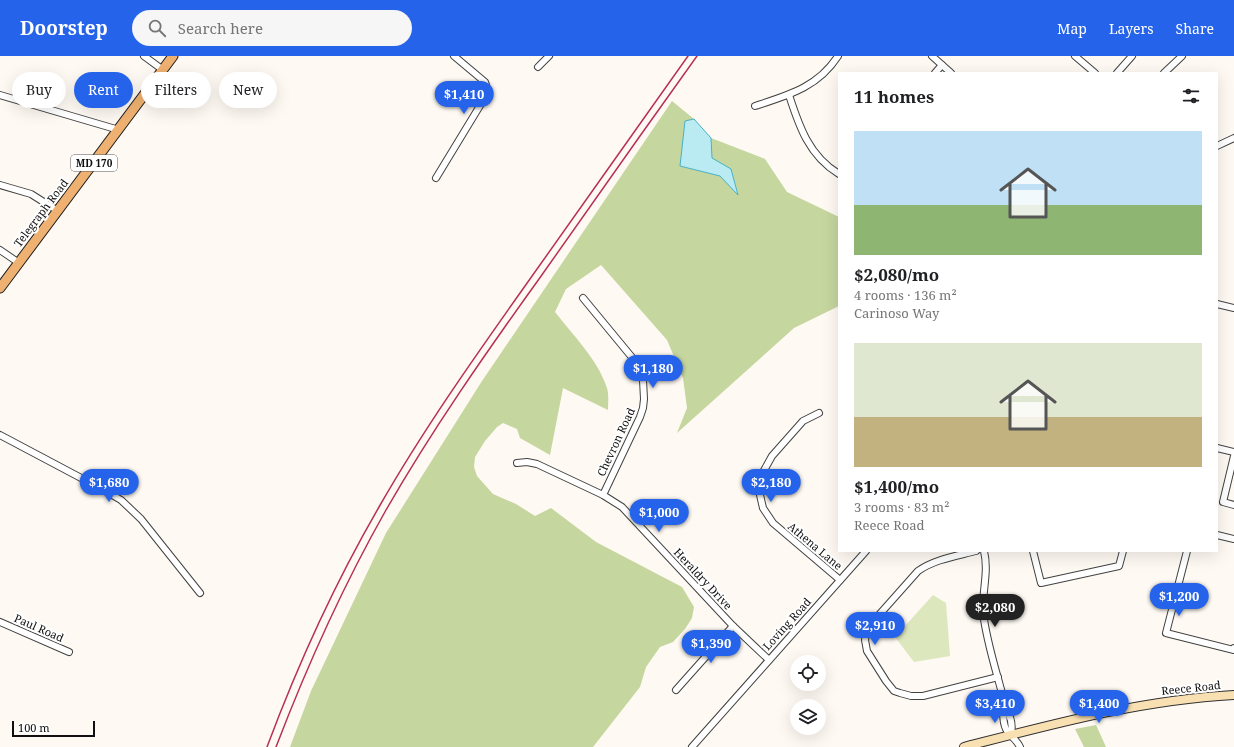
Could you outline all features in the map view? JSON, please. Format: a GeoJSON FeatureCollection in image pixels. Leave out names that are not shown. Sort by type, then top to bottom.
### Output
{"type":"FeatureCollection","features":[{"type":"Feature","properties":{"kind":"main road","name":"Telegraph Road"},"geometry":{"type":"LineString","coordinates":[[0,288],[173,56]]}},
{"type":"Feature","properties":{"kind":"main road","name":"Reece Road"},"geometry":{"type":"LineString","coordinates":[[964,747],[1125,708],[1180,699],[1234,695]]}},
{"type":"Feature","properties":{"kind":"street"},"geometry":{"type":"LineString","coordinates":[[144,56],[163,70]]}},
{"type":"Feature","properties":{"kind":"street"},"geometry":{"type":"LineString","coordinates":[[436,178],[487,92],[485,82],[454,56]]}},
{"type":"Feature","properties":{"kind":"street"},"geometry":{"type":"LineString","coordinates":[[538,67],[549,56]]}},
{"type":"Feature","properties":{"kind":"street"},"geometry":{"type":"LineString","coordinates":[[755,106],[789,95],[813,83],[824,73],[838,56]]}},
{"type":"Feature","properties":{"kind":"street"},"geometry":{"type":"LineString","coordinates":[[932,56],[950,72]]}},
{"type":"Feature","properties":{"kind":"street"},"geometry":{"type":"LineString","coordinates":[[1075,56],[1094,72]]}},
{"type":"Feature","properties":{"kind":"street"},"geometry":{"type":"LineString","coordinates":[[1118,72],[1132,56]]}},
{"type":"Feature","properties":{"kind":"street"},"geometry":{"type":"LineString","coordinates":[[1165,72],[1182,56]]}},
{"type":"Feature","properties":{"kind":"street"},"geometry":{"type":"LineString","coordinates":[[936,72],[942,65]]}},
{"type":"Feature","properties":{"kind":"street"},"geometry":{"type":"LineString","coordinates":[[0,95],[119,130]]}},
{"type":"Feature","properties":{"kind":"street"},"geometry":{"type":"LineString","coordinates":[[789,95],[800,129],[810,145],[820,159],[838,173]]}},
{"type":"Feature","properties":{"kind":"street"},"geometry":{"type":"LineString","coordinates":[[1218,146],[1234,138]]}},
{"type":"Feature","properties":{"kind":"street"},"geometry":{"type":"LineString","coordinates":[[0,185],[31,194],[58,211]]}},
{"type":"Feature","properties":{"kind":"street"},"geometry":{"type":"LineString","coordinates":[[0,250],[19,263]]}},
{"type":"Feature","properties":{"kind":"street","name":"Chevron Road"},"geometry":{"type":"LineString","coordinates":[[583,298],[636,361],[640,370],[644,389],[644,399],[640,417],[602,495]]}},
{"type":"Feature","properties":{"kind":"street"},"geometry":{"type":"LineString","coordinates":[[1218,304],[1234,308]]}},
{"type":"Feature","properties":{"kind":"street","name":"Athena Lane"},"geometry":{"type":"LineString","coordinates":[[819,413],[803,421],[772,456],[762,474],[760,495],[763,508],[772,523],[840,580]]}},
{"type":"Feature","properties":{"kind":"street"},"geometry":{"type":"LineString","coordinates":[[0,435],[121,500],[141,519],[200,593]]}},
{"type":"Feature","properties":{"kind":"street"},"geometry":{"type":"LineString","coordinates":[[1218,448],[1234,452]]}},
{"type":"Feature","properties":{"kind":"street"},"geometry":{"type":"LineString","coordinates":[[1234,456],[1223,502],[1234,505]]}},
{"type":"Feature","properties":{"kind":"street","name":"Heraldry Drive"},"geometry":{"type":"LineString","coordinates":[[517,463],[528,462],[538,464],[602,495],[613,501],[630,514],[733,626],[769,660]]}},
{"type":"Feature","properties":{"kind":"street"},"geometry":{"type":"LineString","coordinates":[[1218,535],[1234,539]]}},
{"type":"Feature","properties":{"kind":"street","name":"Loving Road"},"geometry":{"type":"LineString","coordinates":[[692,747],[865,552]]}},
{"type":"Feature","properties":{"kind":"street"},"geometry":{"type":"LineString","coordinates":[[972,552],[935,562],[918,571],[870,625],[866,634],[865,645],[870,657],[894,691],[906,695],[923,696],[998,677]]}},
{"type":"Feature","properties":{"kind":"street"},"geometry":{"type":"LineString","coordinates":[[984,552],[987,573],[984,598],[984,622],[1004,707],[1002,715],[1006,728],[1018,742],[1020,747]]}},
{"type":"Feature","properties":{"kind":"street"},"geometry":{"type":"LineString","coordinates":[[1033,552],[1041,583],[1119,566],[1123,552]]}},
{"type":"Feature","properties":{"kind":"street"},"geometry":{"type":"LineString","coordinates":[[1187,552],[1166,633],[1234,650],[1234,648]]}},
{"type":"Feature","properties":{"kind":"street","name":"Paul Road"},"geometry":{"type":"LineString","coordinates":[[0,622],[69,652]]}},
{"type":"Feature","properties":{"kind":"street"},"geometry":{"type":"LineString","coordinates":[[676,690],[733,626]]}},
{"type":"Feature","properties":{"kind":"green space"},"geometry":{"type":"Polygon","coordinates":[[[672,101],[694,119],[685,121],[680,166],[720,176],[738,194],[731,169],[712,158],[711,138],[765,159],[787,192],[838,217],[838,306],[794,328],[677,433],[687,408],[683,378],[667,340],[601,265],[566,289],[555,312],[598,368],[607,388],[608,410],[563,388],[550,455],[520,438],[517,429],[503,423],[497,427],[485,441],[475,457],[474,467],[477,476],[493,494],[516,504],[535,516],[551,508],[596,542],[682,587],[694,607],[692,618],[685,629],[673,642],[660,647],[646,667],[640,687],[593,747],[290,747],[311,691],[386,533],[482,381],[672,101]]]}},
{"type":"Feature","properties":{"kind":"green space"},"geometry":{"type":"Polygon","coordinates":[[[933,595],[946,603],[950,656],[914,662],[895,637],[933,595]]]}},
{"type":"Feature","properties":{"kind":"green space"},"geometry":{"type":"Polygon","coordinates":[[[1096,725],[1106,747],[1084,747],[1075,729],[1096,725]]]}},
{"type":"Feature","properties":{"kind":"water"},"geometry":{"type":"Polygon","coordinates":[[[694,119],[711,138],[712,158],[731,169],[738,195],[720,176],[680,166],[685,121],[694,119]]]}},
{"type":"Feature","properties":{"kind":"railway"},"geometry":{"type":"LineString","coordinates":[[267,747],[291,685],[332,594],[363,536],[413,450],[468,367],[688,56]]}},
{"type":"Feature","properties":{"kind":"railway"},"geometry":{"type":"LineString","coordinates":[[276,747],[300,686],[340,597],[370,539],[404,480],[440,422],[479,364],[697,56]]}}]}
